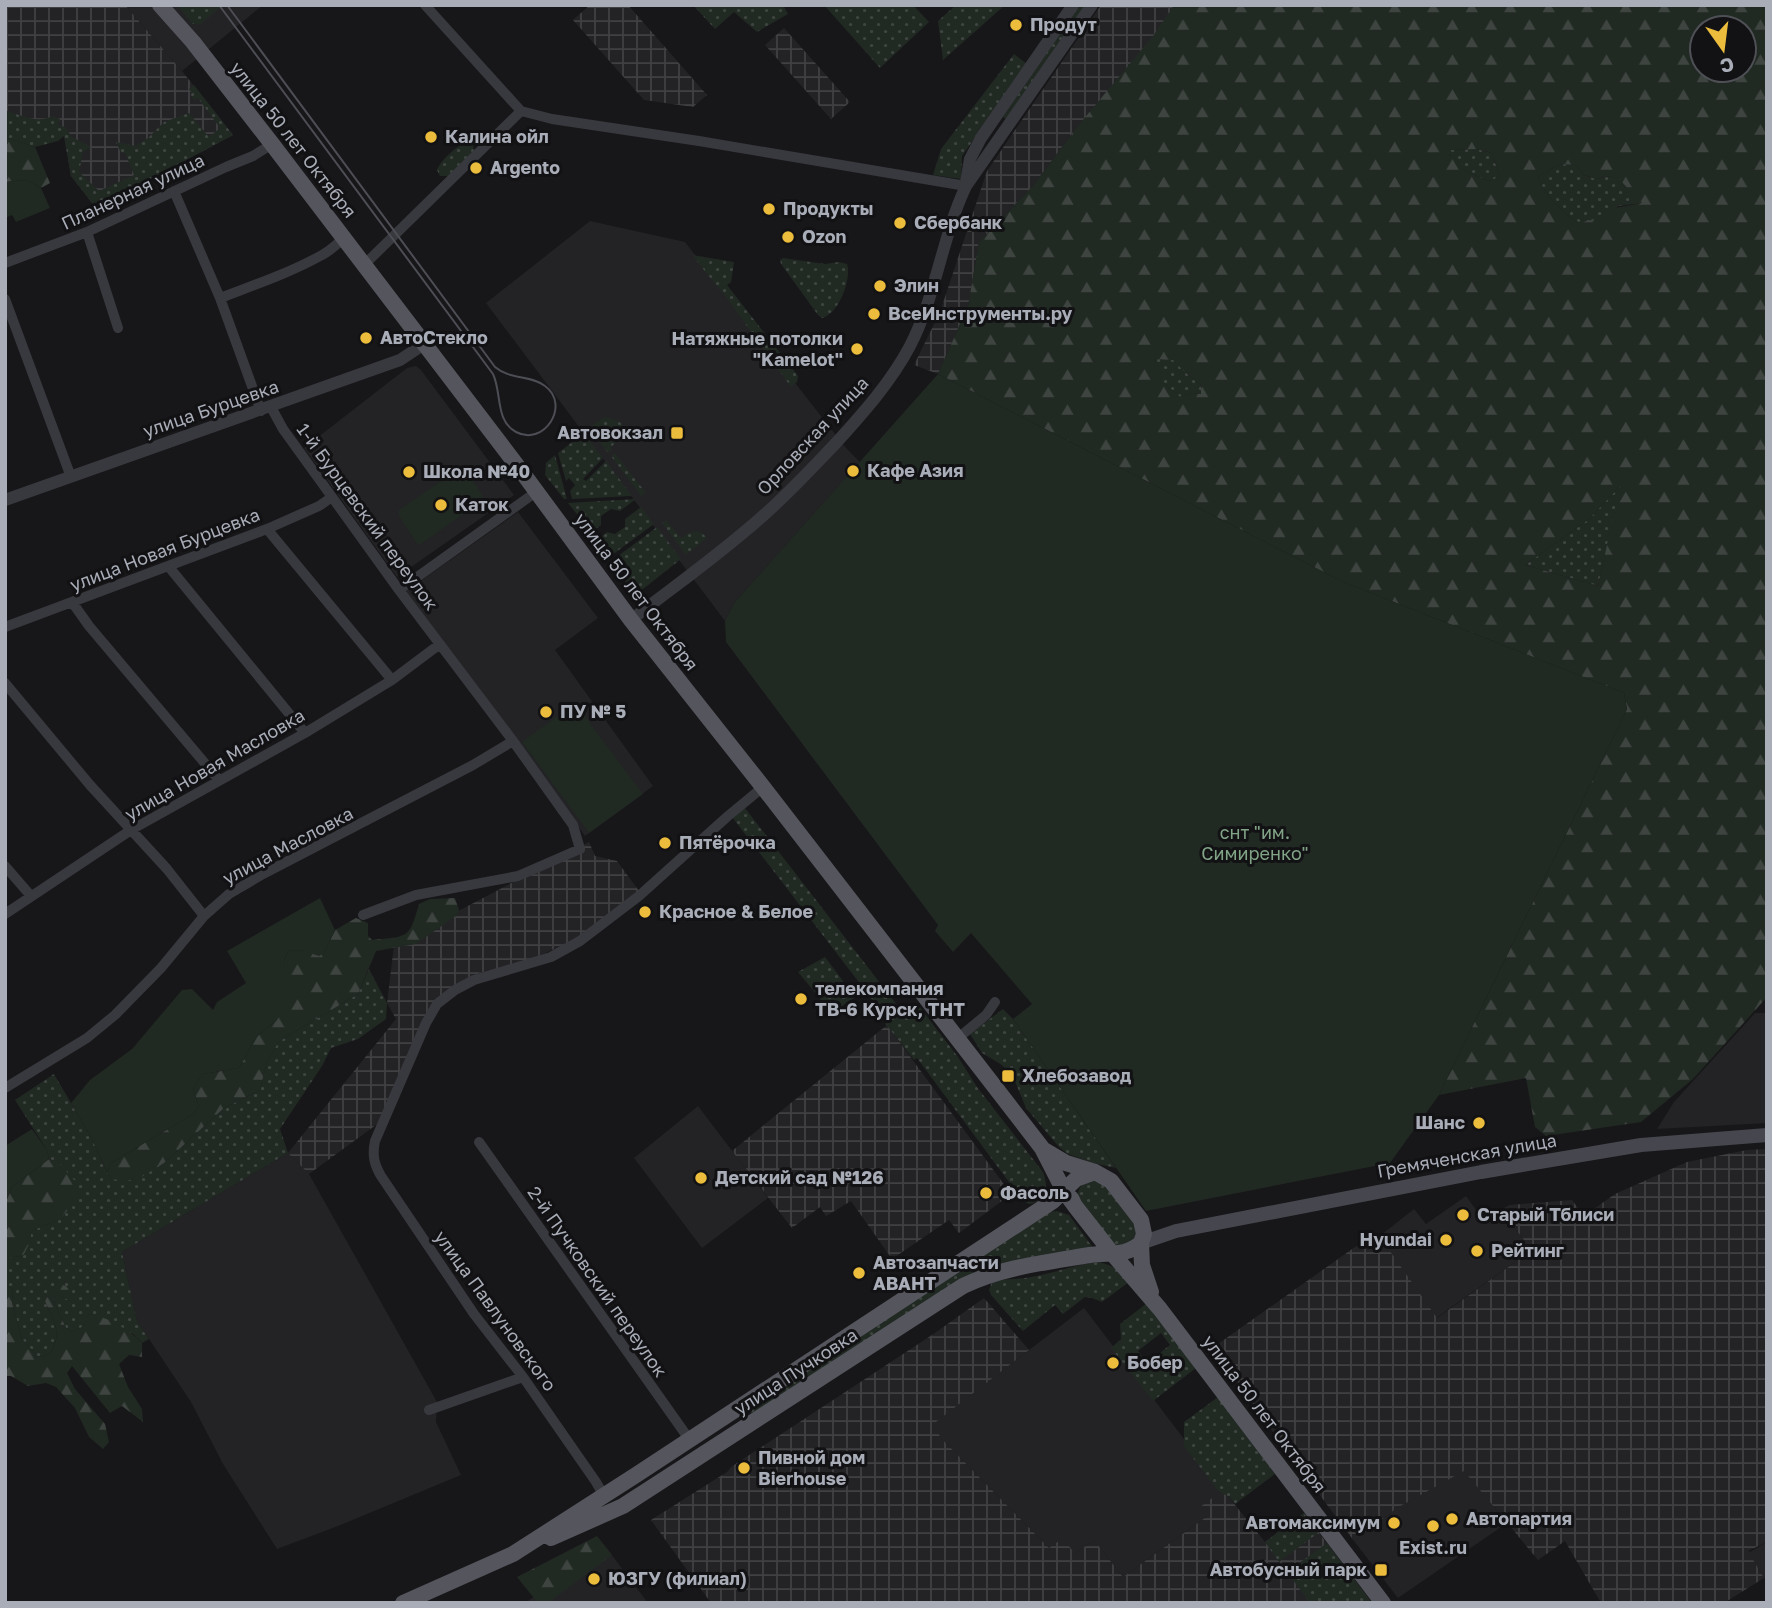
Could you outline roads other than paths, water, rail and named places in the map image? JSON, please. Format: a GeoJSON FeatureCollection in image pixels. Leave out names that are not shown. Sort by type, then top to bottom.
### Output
{"type":"FeatureCollection","features":[{"type":"Feature","properties":{"kind":"main road","name":"улица 50 лет Октября"},"geometry":{"type":"LineString","coordinates":[[160,5],[193,42],[272,144],[631,620],[1042,1148],[1064,1191],[1075,1206],[1160,1310],[1383,1603]]}},
{"type":"Feature","properties":{"kind":"main road","name":"Гремяченская улица"},"geometry":{"type":"LineString","coordinates":[[1141,1243],[1176,1231],[1481,1171],[1641,1145],[1767,1135]]}},
{"type":"Feature","properties":{"kind":"main road"},"geometry":{"type":"LineString","coordinates":[[1042,1148],[1066,1163],[1095,1172],[1111,1181],[1141,1220],[1149,1226],[1176,1231]]}},
{"type":"Feature","properties":{"kind":"main road"},"geometry":{"type":"LineString","coordinates":[[1075,1206],[1070,1191],[1076,1179],[1095,1172]]}},
{"type":"Feature","properties":{"kind":"main road","name":"улица Пучковка"},"geometry":{"type":"LineString","coordinates":[[403,1603],[513,1554],[601,1504],[689,1439],[1042,1208],[1076,1179]]}},
{"type":"Feature","properties":{"kind":"main road"},"geometry":{"type":"LineString","coordinates":[[1141,1220],[1144,1234],[1141,1243],[1144,1276],[1160,1310]]}},
{"type":"Feature","properties":{"kind":"main road","name":"улица Пучковка"},"geometry":{"type":"LineString","coordinates":[[601,1504],[623,1506],[974,1280],[1013,1269],[1111,1252],[1128,1252],[1141,1243]]}},
{"type":"Feature","properties":{"kind":"main road"},"geometry":{"type":"LineString","coordinates":[[736,1409],[748,1426]]}},
{"type":"Feature","properties":{"kind":"street"},"geometry":{"type":"LineString","coordinates":[[425,5],[521,111],[552,119],[965,186]]}},
{"type":"Feature","properties":{"kind":"street","name":"Орловская улица"},"geometry":{"type":"LineString","coordinates":[[631,620],[763,516],[799,482],[875,398],[894,373],[918,327],[965,186],[970,159],[981,138],[1073,5]]}},
{"type":"Feature","properties":{"kind":"street","name":"Орловская улица"},"geometry":{"type":"LineString","coordinates":[[965,186],[1092,5]]}},
{"type":"Feature","properties":{"kind":"street"},"geometry":{"type":"LineString","coordinates":[[364,265],[521,111]]}},
{"type":"Feature","properties":{"kind":"street","name":"Планерная улица"},"geometry":{"type":"LineString","coordinates":[[5,263],[87,232],[253,156],[272,144]]}},
{"type":"Feature","properties":{"kind":"street","name":"1-й Бурцевский переулок"},"geometry":{"type":"LineString","coordinates":[[174,191],[266,409],[573,825],[580,849],[518,876],[416,895],[363,915]]}},
{"type":"Feature","properties":{"kind":"street"},"geometry":{"type":"LineString","coordinates":[[87,232],[118,328]]}},
{"type":"Feature","properties":{"kind":"street"},"geometry":{"type":"LineString","coordinates":[[220,298],[325,254],[344,238]]}},
{"type":"Feature","properties":{"kind":"street"},"geometry":{"type":"LineString","coordinates":[[5,299],[71,477]]}},
{"type":"Feature","properties":{"kind":"street","name":"улица Бурцевка"},"geometry":{"type":"LineString","coordinates":[[5,500],[400,360],[425,344]]}},
{"type":"Feature","properties":{"kind":"street"},"geometry":{"type":"LineString","coordinates":[[399,590],[536,492]]}},
{"type":"Feature","properties":{"kind":"street","name":"улица Новая Бурцевка"},"geometry":{"type":"LineString","coordinates":[[5,627],[267,529],[319,506],[332,497]]}},
{"type":"Feature","properties":{"kind":"street"},"geometry":{"type":"LineString","coordinates":[[267,529],[392,680]]}},
{"type":"Feature","properties":{"kind":"street"},"geometry":{"type":"LineString","coordinates":[[169,567],[305,733]]}},
{"type":"Feature","properties":{"kind":"street"},"geometry":{"type":"LineString","coordinates":[[72,602],[89,626],[219,780]]}},
{"type":"Feature","properties":{"kind":"street","name":"улица Новая Масловка"},"geometry":{"type":"LineString","coordinates":[[5,914],[131,830],[305,733],[392,680],[440,644]]}},
{"type":"Feature","properties":{"kind":"street"},"geometry":{"type":"LineString","coordinates":[[5,682],[90,785],[167,869],[204,916]]}},
{"type":"Feature","properties":{"kind":"street","name":"улица Масловка"},"geometry":{"type":"LineString","coordinates":[[5,1088],[87,1038],[115,1015],[161,968],[204,916],[229,894],[473,765],[513,741]]}},
{"type":"Feature","properties":{"kind":"street","name":"улица Павлуновского"},"geometry":{"type":"LineString","coordinates":[[601,1504],[596,1482],[523,1377],[474,1314],[381,1176],[374,1164],[375,1141],[426,1023],[437,1004],[474,980],[551,957],[580,941],[647,890],[763,787]]}},
{"type":"Feature","properties":{"kind":"street"},"geometry":{"type":"LineString","coordinates":[[5,866],[31,897]]}},
{"type":"Feature","properties":{"kind":"street"},"geometry":{"type":"LineString","coordinates":[[957,1039],[986,1015],[995,1002]]}},
{"type":"Feature","properties":{"kind":"street","name":"2-й Пучковский переулок"},"geometry":{"type":"LineString","coordinates":[[479,1142],[689,1439]]}},
{"type":"Feature","properties":{"kind":"street"},"geometry":{"type":"LineString","coordinates":[[429,1410],[523,1377]]}},
{"type":"Feature","properties":{"kind":"tram line"},"geometry":{"type":"LineString","coordinates":[[219,5],[493,374],[502,414],[509,427],[526,435],[536,434],[544,429],[555,413],[552,394],[534,380],[507,374],[495,367],[227,5]]}},
{"type":"Feature","properties":{"kind":"place","name":"Продут"},"geometry":{"type":"Point","coordinates":[1016,25]}},
{"type":"Feature","properties":{"kind":"place","name":"Калина ойл"},"geometry":{"type":"Point","coordinates":[431,137]}},
{"type":"Feature","properties":{"kind":"place","name":"Argento"},"geometry":{"type":"Point","coordinates":[476,168]}},
{"type":"Feature","properties":{"kind":"place","name":"Продукты"},"geometry":{"type":"Point","coordinates":[769,209]}},
{"type":"Feature","properties":{"kind":"place","name":"Сбербанк"},"geometry":{"type":"Point","coordinates":[900,223]}},
{"type":"Feature","properties":{"kind":"place","name":"Ozon"},"geometry":{"type":"Point","coordinates":[788,237]}},
{"type":"Feature","properties":{"kind":"place","name":"Элин"},"geometry":{"type":"Point","coordinates":[880,286]}},
{"type":"Feature","properties":{"kind":"place","name":"ВсеИнструменты.ру"},"geometry":{"type":"Point","coordinates":[874,314]}},
{"type":"Feature","properties":{"kind":"place","name":"АвтоСтекло"},"geometry":{"type":"Point","coordinates":[366,338]}},
{"type":"Feature","properties":{"kind":"place","name":"Натяжные потолки \"Kamelot\""},"geometry":{"type":"Point","coordinates":[857,349]}},
{"type":"Feature","properties":{"kind":"place","name":"Автовокзал"},"geometry":{"type":"Point","coordinates":[677,433]}},
{"type":"Feature","properties":{"kind":"place","name":"Кафе Азия"},"geometry":{"type":"Point","coordinates":[853,471]}},
{"type":"Feature","properties":{"kind":"place","name":"Школа №40"},"geometry":{"type":"Point","coordinates":[409,472]}},
{"type":"Feature","properties":{"kind":"place","name":"Каток"},"geometry":{"type":"Point","coordinates":[441,505]}},
{"type":"Feature","properties":{"kind":"place","name":"ПУ № 5"},"geometry":{"type":"Point","coordinates":[546,712]}},
{"type":"Feature","properties":{"kind":"place","name":"Пятёрочка"},"geometry":{"type":"Point","coordinates":[665,843]}},
{"type":"Feature","properties":{"kind":"place","name":"Красное & Белое"},"geometry":{"type":"Point","coordinates":[645,912]}},
{"type":"Feature","properties":{"kind":"place","name":"телекомпания ТВ-6 Курск, ТНТ"},"geometry":{"type":"Point","coordinates":[801,999]}},
{"type":"Feature","properties":{"kind":"place","name":"Хлебозавод"},"geometry":{"type":"Point","coordinates":[1008,1076]}},
{"type":"Feature","properties":{"kind":"place","name":"Шанс"},"geometry":{"type":"Point","coordinates":[1479,1123]}},
{"type":"Feature","properties":{"kind":"place","name":"Детский сад №126"},"geometry":{"type":"Point","coordinates":[701,1178]}},
{"type":"Feature","properties":{"kind":"place","name":"Фасоль"},"geometry":{"type":"Point","coordinates":[986,1193]}},
{"type":"Feature","properties":{"kind":"place","name":"Старый Тблиси"},"geometry":{"type":"Point","coordinates":[1463,1215]}},
{"type":"Feature","properties":{"kind":"place","name":"Hyundai"},"geometry":{"type":"Point","coordinates":[1446,1240]}},
{"type":"Feature","properties":{"kind":"place","name":"Рейтинг"},"geometry":{"type":"Point","coordinates":[1477,1251]}},
{"type":"Feature","properties":{"kind":"place","name":"Автозапчасти АВАНТ"},"geometry":{"type":"Point","coordinates":[859,1273]}},
{"type":"Feature","properties":{"kind":"place","name":"Бобер"},"geometry":{"type":"Point","coordinates":[1113,1363]}},
{"type":"Feature","properties":{"kind":"place","name":"Пивной дом Bierhouse"},"geometry":{"type":"Point","coordinates":[744,1468]}},
{"type":"Feature","properties":{"kind":"place","name":"Автопартия"},"geometry":{"type":"Point","coordinates":[1452,1519]}},
{"type":"Feature","properties":{"kind":"place","name":"Автомаксимум"},"geometry":{"type":"Point","coordinates":[1394,1523]}},
{"type":"Feature","properties":{"kind":"place","name":"Exist.ru"},"geometry":{"type":"Point","coordinates":[1433,1526]}},
{"type":"Feature","properties":{"kind":"place","name":"Автобусный парк"},"geometry":{"type":"Point","coordinates":[1381,1570]}},
{"type":"Feature","properties":{"kind":"place","name":"ЮЗГУ (филиал)"},"geometry":{"type":"Point","coordinates":[594,1579]}},
{"type":"Feature","properties":{"kind":"park label","name":"снт \"им. Симиренко\""},"geometry":{"type":"Point","coordinates":[1255,843]}}]}
